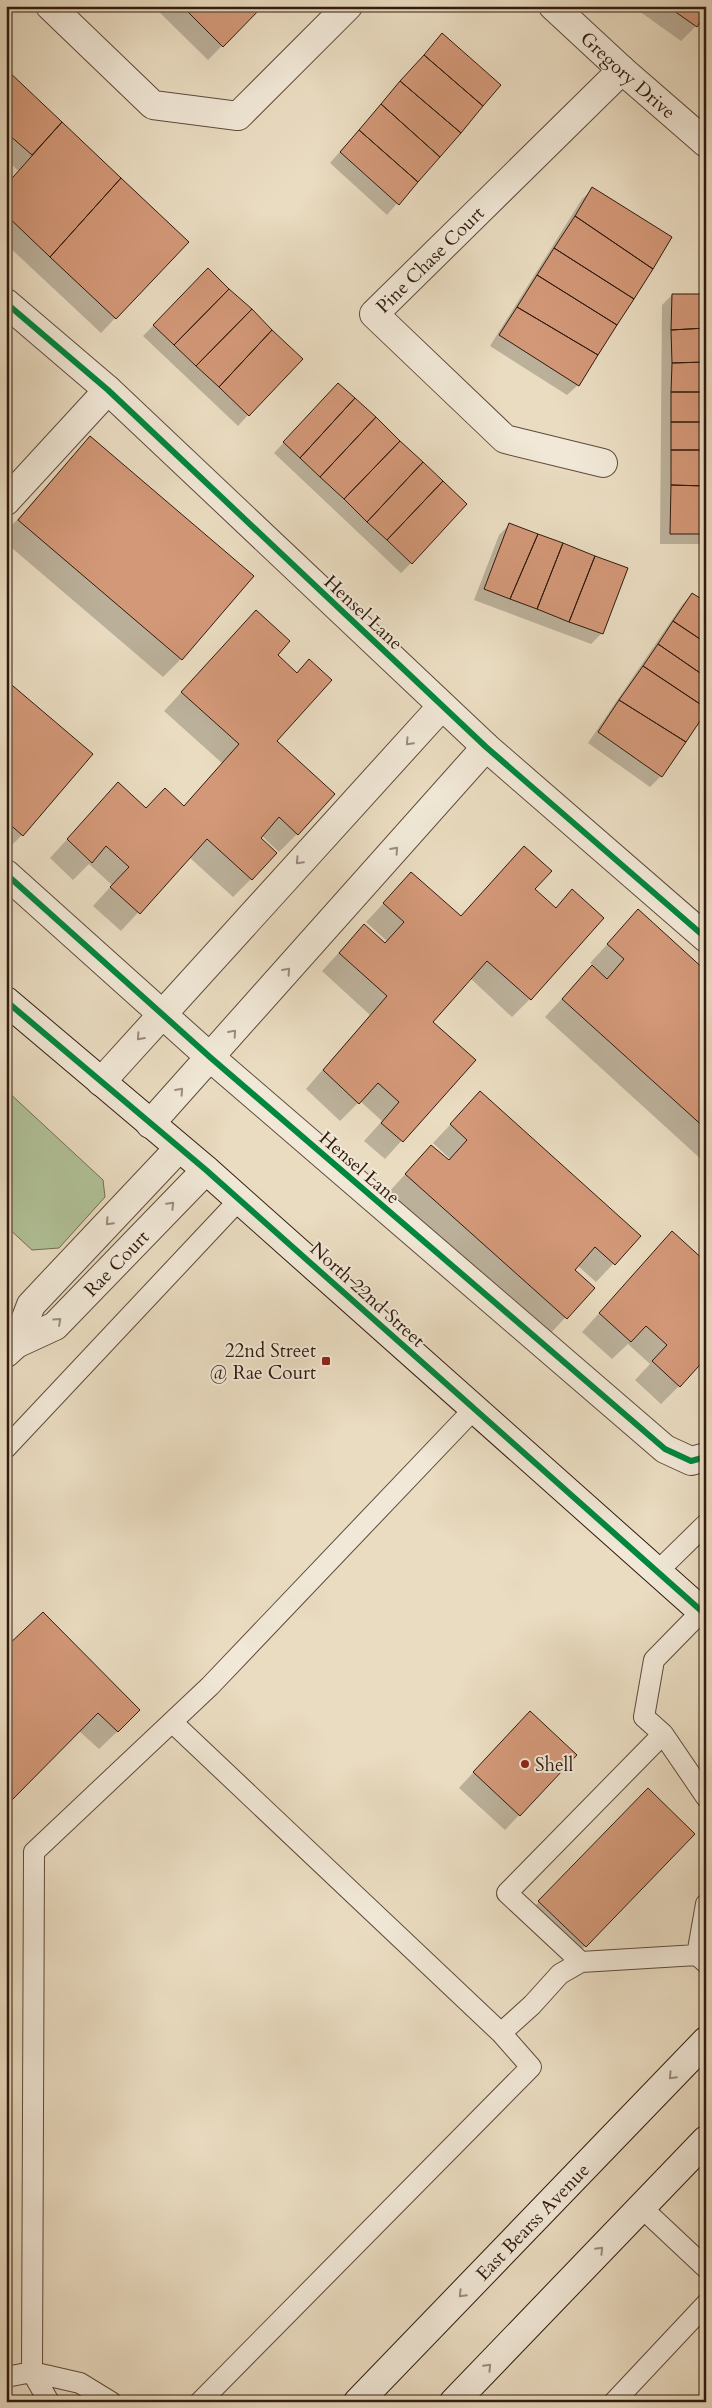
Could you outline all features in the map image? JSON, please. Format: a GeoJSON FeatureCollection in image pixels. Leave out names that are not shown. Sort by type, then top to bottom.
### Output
{"type":"FeatureCollection","features":[{"type":"Feature","properties":{"kind":"street"},"geometry":{"type":"LineString","coordinates":[[50,6],[153,105],[238,116],[348,6]]}},
{"type":"Feature","properties":{"kind":"street","name":"Gregory Drive"},"geometry":{"type":"LineString","coordinates":[[553,6],[622,70],[706,143]]}},
{"type":"Feature","properties":{"kind":"street","name":"Pine Chase Court"},"geometry":{"type":"LineString","coordinates":[[602,463],[505,439],[374,314],[622,70]]}},
{"type":"Feature","properties":{"kind":"street","name":"Hensel Lane"},"geometry":{"type":"LineString","coordinates":[[6,303],[108,390],[486,747],[706,938]]}},
{"type":"Feature","properties":{"kind":"street"},"geometry":{"type":"LineString","coordinates":[[6,501],[108,390]]}},
{"type":"Feature","properties":{"kind":"street"},"geometry":{"type":"LineString","coordinates":[[101,1082],[161,1013],[442,706]]}},
{"type":"Feature","properties":{"kind":"street"},"geometry":{"type":"LineString","coordinates":[[150,1124],[486,747]]}},
{"type":"Feature","properties":{"kind":"street","name":"Hensel Lane"},"geometry":{"type":"LineString","coordinates":[[6,874],[210,1058],[665,1449],[692,1461],[706,1457]]}},
{"type":"Feature","properties":{"kind":"street","name":"North 22nd Street"},"geometry":{"type":"LineString","coordinates":[[6,1001],[206,1170],[704,1613]]}},
{"type":"Feature","properties":{"kind":"street","name":"Rae Court"},"geometry":{"type":"LineString","coordinates":[[9,1344],[31,1305],[178,1148]]}},
{"type":"Feature","properties":{"kind":"street","name":"Rae Court"},"geometry":{"type":"LineString","coordinates":[[9,1344],[55,1326],[206,1170]]}},
{"type":"Feature","properties":{"kind":"street","name":"East Bearss Avenue"},"geometry":{"type":"LineString","coordinates":[[358,2402],[706,2041]]}},
{"type":"Feature","properties":{"kind":"street"},"geometry":{"type":"LineString","coordinates":[[454,2402],[706,2140]]}},
{"type":"Feature","properties":{"kind":"lane"},"geometry":{"type":"LineString","coordinates":[[6,1448],[239,1200]]}},
{"type":"Feature","properties":{"kind":"lane"},"geometry":{"type":"LineString","coordinates":[[49,2402],[32,2372],[34,1852],[210,1686],[474,1409]]}},
{"type":"Feature","properties":{"kind":"lane"},"geometry":{"type":"LineString","coordinates":[[657,1572],[706,1524]]}},
{"type":"Feature","properties":{"kind":"lane"},"geometry":{"type":"LineString","coordinates":[[704,1613],[654,1660],[644,1716],[663,1734],[706,1797]]}},
{"type":"Feature","properties":{"kind":"lane"},"geometry":{"type":"LineString","coordinates":[[172,1722],[501,2033],[531,2067],[200,2402]]}},
{"type":"Feature","properties":{"kind":"lane"},"geometry":{"type":"LineString","coordinates":[[581,1962],[507,1893],[663,1734]]}},
{"type":"Feature","properties":{"kind":"lane"},"geometry":{"type":"LineString","coordinates":[[501,2033],[532,2005],[560,1974],[581,1962],[701,1959],[706,1904]]}},
{"type":"Feature","properties":{"kind":"lane"},"geometry":{"type":"LineString","coordinates":[[641,2207],[706,2268]]}},
{"type":"Feature","properties":{"kind":"lane"},"geometry":{"type":"LineString","coordinates":[[614,2402],[706,2304]]}},
{"type":"Feature","properties":{"kind":"lane"},"geometry":{"type":"LineString","coordinates":[[6,2377],[32,2372],[80,2383],[111,2402]]}},
{"type":"Feature","properties":{"kind":"green space"},"geometry":{"type":"Polygon","coordinates":[[[6,1090],[103,1180],[105,1197],[59,1248],[32,1250],[6,1226],[6,1090]]]}},
{"type":"Feature","properties":{"kind":"building"},"geometry":{"type":"Polygon","coordinates":[[[182,6],[263,6],[223,47],[182,6]]]}},
{"type":"Feature","properties":{"kind":"building"},"geometry":{"type":"Polygon","coordinates":[[[667,6],[706,6],[706,14],[697,27],[667,6]]]}},
{"type":"Feature","properties":{"kind":"building"},"geometry":{"type":"Polygon","coordinates":[[[442,33],[501,85],[483,106],[424,55],[442,33]]]}},
{"type":"Feature","properties":{"kind":"building"},"geometry":{"type":"Polygon","coordinates":[[[424,55],[483,106],[461,133],[400,81],[424,55]]]}},
{"type":"Feature","properties":{"kind":"building"},"geometry":{"type":"Polygon","coordinates":[[[6,69],[62,122],[32,155],[8,134],[6,136],[6,69]]]}},
{"type":"Feature","properties":{"kind":"building"},"geometry":{"type":"Polygon","coordinates":[[[400,81],[461,133],[440,157],[381,104],[400,81]]]}},
{"type":"Feature","properties":{"kind":"building"},"geometry":{"type":"Polygon","coordinates":[[[381,104],[440,157],[418,182],[359,130],[381,104]]]}},
{"type":"Feature","properties":{"kind":"building"},"geometry":{"type":"Polygon","coordinates":[[[62,122],[121,178],[50,257],[6,215],[6,185],[62,122]]]}},
{"type":"Feature","properties":{"kind":"building"},"geometry":{"type":"Polygon","coordinates":[[[359,130],[418,182],[399,205],[340,152],[359,130]]]}},
{"type":"Feature","properties":{"kind":"building"},"geometry":{"type":"Polygon","coordinates":[[[121,178],[189,242],[116,319],[50,257],[121,178]]]}},
{"type":"Feature","properties":{"kind":"building"},"geometry":{"type":"Polygon","coordinates":[[[592,187],[672,237],[653,269],[575,216],[592,187]]]}},
{"type":"Feature","properties":{"kind":"building"},"geometry":{"type":"Polygon","coordinates":[[[575,216],[653,269],[634,299],[554,248],[575,216]]]}},
{"type":"Feature","properties":{"kind":"building"},"geometry":{"type":"Polygon","coordinates":[[[554,248],[634,299],[617,325],[537,275],[554,248]]]}},
{"type":"Feature","properties":{"kind":"building"},"geometry":{"type":"Polygon","coordinates":[[[208,268],[229,289],[174,345],[153,325],[208,268]]]}},
{"type":"Feature","properties":{"kind":"building"},"geometry":{"type":"Polygon","coordinates":[[[537,275],[617,325],[598,355],[517,307],[537,275]]]}},
{"type":"Feature","properties":{"kind":"building"},"geometry":{"type":"Polygon","coordinates":[[[229,289],[252,309],[196,366],[174,345],[229,289]]]}},
{"type":"Feature","properties":{"kind":"building"},"geometry":{"type":"Polygon","coordinates":[[[672,294],[706,294],[706,328],[671,330],[672,294]]]}},
{"type":"Feature","properties":{"kind":"building"},"geometry":{"type":"Polygon","coordinates":[[[517,307],[598,355],[579,386],[499,335],[517,307]]]}},
{"type":"Feature","properties":{"kind":"building"},"geometry":{"type":"Polygon","coordinates":[[[252,309],[272,330],[219,387],[196,366],[252,309]]]}},
{"type":"Feature","properties":{"kind":"building"},"geometry":{"type":"Polygon","coordinates":[[[706,328],[706,362],[672,363],[671,330],[706,328]]]}},
{"type":"Feature","properties":{"kind":"building"},"geometry":{"type":"Polygon","coordinates":[[[272,330],[303,359],[249,416],[219,387],[272,330]]]}},
{"type":"Feature","properties":{"kind":"building"},"geometry":{"type":"Polygon","coordinates":[[[706,362],[706,392],[671,392],[672,363],[706,362]]]}},
{"type":"Feature","properties":{"kind":"building"},"geometry":{"type":"Polygon","coordinates":[[[338,383],[355,398],[300,458],[283,442],[338,383]]]}},
{"type":"Feature","properties":{"kind":"building"},"geometry":{"type":"Polygon","coordinates":[[[671,392],[706,392],[706,422],[671,422],[671,392]]]}},
{"type":"Feature","properties":{"kind":"building"},"geometry":{"type":"Polygon","coordinates":[[[355,398],[376,417],[320,477],[300,458],[355,398]]]}},
{"type":"Feature","properties":{"kind":"building"},"geometry":{"type":"Polygon","coordinates":[[[376,417],[400,441],[344,499],[320,477],[376,417]]]}},
{"type":"Feature","properties":{"kind":"building"},"geometry":{"type":"Polygon","coordinates":[[[671,422],[706,422],[706,450],[671,450],[671,422]]]}},
{"type":"Feature","properties":{"kind":"building"},"geometry":{"type":"Polygon","coordinates":[[[90,436],[254,576],[182,660],[18,520],[90,436]]]}},
{"type":"Feature","properties":{"kind":"building"},"geometry":{"type":"Polygon","coordinates":[[[400,441],[423,462],[367,522],[344,499],[400,441]]]}},
{"type":"Feature","properties":{"kind":"building"},"geometry":{"type":"Polygon","coordinates":[[[671,450],[706,450],[706,486],[671,485],[671,450]]]}},
{"type":"Feature","properties":{"kind":"building"},"geometry":{"type":"Polygon","coordinates":[[[423,462],[443,481],[387,540],[367,522],[423,462]]]}},
{"type":"Feature","properties":{"kind":"building"},"geometry":{"type":"Polygon","coordinates":[[[443,481],[467,504],[412,564],[387,540],[443,481]]]}},
{"type":"Feature","properties":{"kind":"building"},"geometry":{"type":"Polygon","coordinates":[[[671,485],[706,486],[706,534],[670,534],[671,485]]]}},
{"type":"Feature","properties":{"kind":"building"},"geometry":{"type":"Polygon","coordinates":[[[509,523],[538,534],[510,599],[484,589],[509,523]]]}},
{"type":"Feature","properties":{"kind":"building"},"geometry":{"type":"Polygon","coordinates":[[[538,534],[563,543],[537,609],[510,599],[538,534]]]}},
{"type":"Feature","properties":{"kind":"building"},"geometry":{"type":"Polygon","coordinates":[[[563,543],[595,556],[569,622],[537,609],[563,543]]]}},
{"type":"Feature","properties":{"kind":"building"},"geometry":{"type":"Polygon","coordinates":[[[595,556],[628,568],[603,634],[569,622],[595,556]]]}},
{"type":"Feature","properties":{"kind":"building"},"geometry":{"type":"Polygon","coordinates":[[[692,593],[706,602],[706,643],[673,621],[692,593]]]}},
{"type":"Feature","properties":{"kind":"building"},"geometry":{"type":"Polygon","coordinates":[[[256,610],[290,641],[278,655],[297,673],[309,659],[332,680],[277,741],[335,794],[298,835],[279,817],[261,838],[277,853],[252,880],[207,839],[140,914],[110,887],[129,867],[106,846],[92,863],[67,839],[118,782],[146,808],[165,788],[184,806],[239,744],[181,692],[256,610]]]}},
{"type":"Feature","properties":{"kind":"building"},"geometry":{"type":"Polygon","coordinates":[[[673,621],[706,643],[706,677],[658,644],[673,621]]]}},
{"type":"Feature","properties":{"kind":"building"},"geometry":{"type":"Polygon","coordinates":[[[658,644],[706,677],[706,708],[643,666],[658,644]]]}},
{"type":"Feature","properties":{"kind":"building"},"geometry":{"type":"Polygon","coordinates":[[[643,666],[706,708],[706,712],[686,742],[619,700],[643,666]]]}},
{"type":"Feature","properties":{"kind":"building"},"geometry":{"type":"Polygon","coordinates":[[[6,680],[93,754],[23,836],[6,821],[6,680]]]}},
{"type":"Feature","properties":{"kind":"building"},"geometry":{"type":"Polygon","coordinates":[[[619,700],[686,742],[662,777],[598,732],[619,700]]]}},
{"type":"Feature","properties":{"kind":"building"},"geometry":{"type":"Polygon","coordinates":[[[524,846],[552,871],[535,889],[556,908],[572,889],[604,918],[531,1000],[487,961],[433,1022],[476,1060],[403,1142],[381,1123],[399,1102],[378,1083],[359,1104],[323,1070],[387,996],[339,953],[364,924],[385,943],[404,922],[383,903],[411,872],[461,916],[524,846]]]}},
{"type":"Feature","properties":{"kind":"building"},"geometry":{"type":"Polygon","coordinates":[[[638,909],[706,971],[706,1129],[562,999],[592,965],[607,979],[624,959],[607,944],[638,909]]]}},
{"type":"Feature","properties":{"kind":"building"},"geometry":{"type":"Polygon","coordinates":[[[480,1091],[641,1236],[615,1265],[595,1247],[575,1270],[595,1288],[567,1319],[405,1174],[431,1145],[449,1160],[467,1140],[450,1124],[480,1091]]]}},
{"type":"Feature","properties":{"kind":"building"},"geometry":{"type":"Polygon","coordinates":[[[672,1231],[706,1262],[706,1358],[680,1387],[652,1361],[667,1345],[646,1326],[631,1342],[599,1313],[672,1231]]]}},
{"type":"Feature","properties":{"kind":"building"},"geometry":{"type":"Polygon","coordinates":[[[43,1612],[140,1710],[118,1732],[98,1713],[6,1806],[6,1647],[43,1612]]]}},
{"type":"Feature","properties":{"kind":"building","name":"Shell"},"geometry":{"type":"Polygon","coordinates":[[[530,1711],[577,1755],[520,1816],[473,1772],[530,1711]]]}},
{"type":"Feature","properties":{"kind":"building"},"geometry":{"type":"Polygon","coordinates":[[[648,1788],[695,1834],[586,1947],[538,1901],[648,1788]]]}},
{"type":"Feature","properties":{"kind":"building"},"geometry":{"type":"Polygon","coordinates":[[[6,1927],[9,1927],[9,2185],[6,2185],[6,1927]]]}},
{"type":"Feature","properties":{"kind":"building"},"geometry":{"type":"Polygon","coordinates":[[[6,2295],[9,2295],[8,2336],[6,2336],[6,2295]]]}},
{"type":"Feature","properties":{"kind":"cycle path"},"geometry":{"type":"LineString","coordinates":[[6,303],[108,390],[486,747],[706,938]]}},
{"type":"Feature","properties":{"kind":"cycle path"},"geometry":{"type":"LineString","coordinates":[[6,874],[211,1058],[665,1449],[691,1461],[706,1457]]}},
{"type":"Feature","properties":{"kind":"cycle path"},"geometry":{"type":"LineString","coordinates":[[6,1001],[206,1170],[706,1615]]}},
{"type":"Feature","properties":{"kind":"place","name":"22nd Street @ Rae Court"},"geometry":{"type":"Point","coordinates":[326,1361]}},
{"type":"Feature","properties":{"kind":"place","name":"Shell"},"geometry":{"type":"Point","coordinates":[525,1764]}}]}
